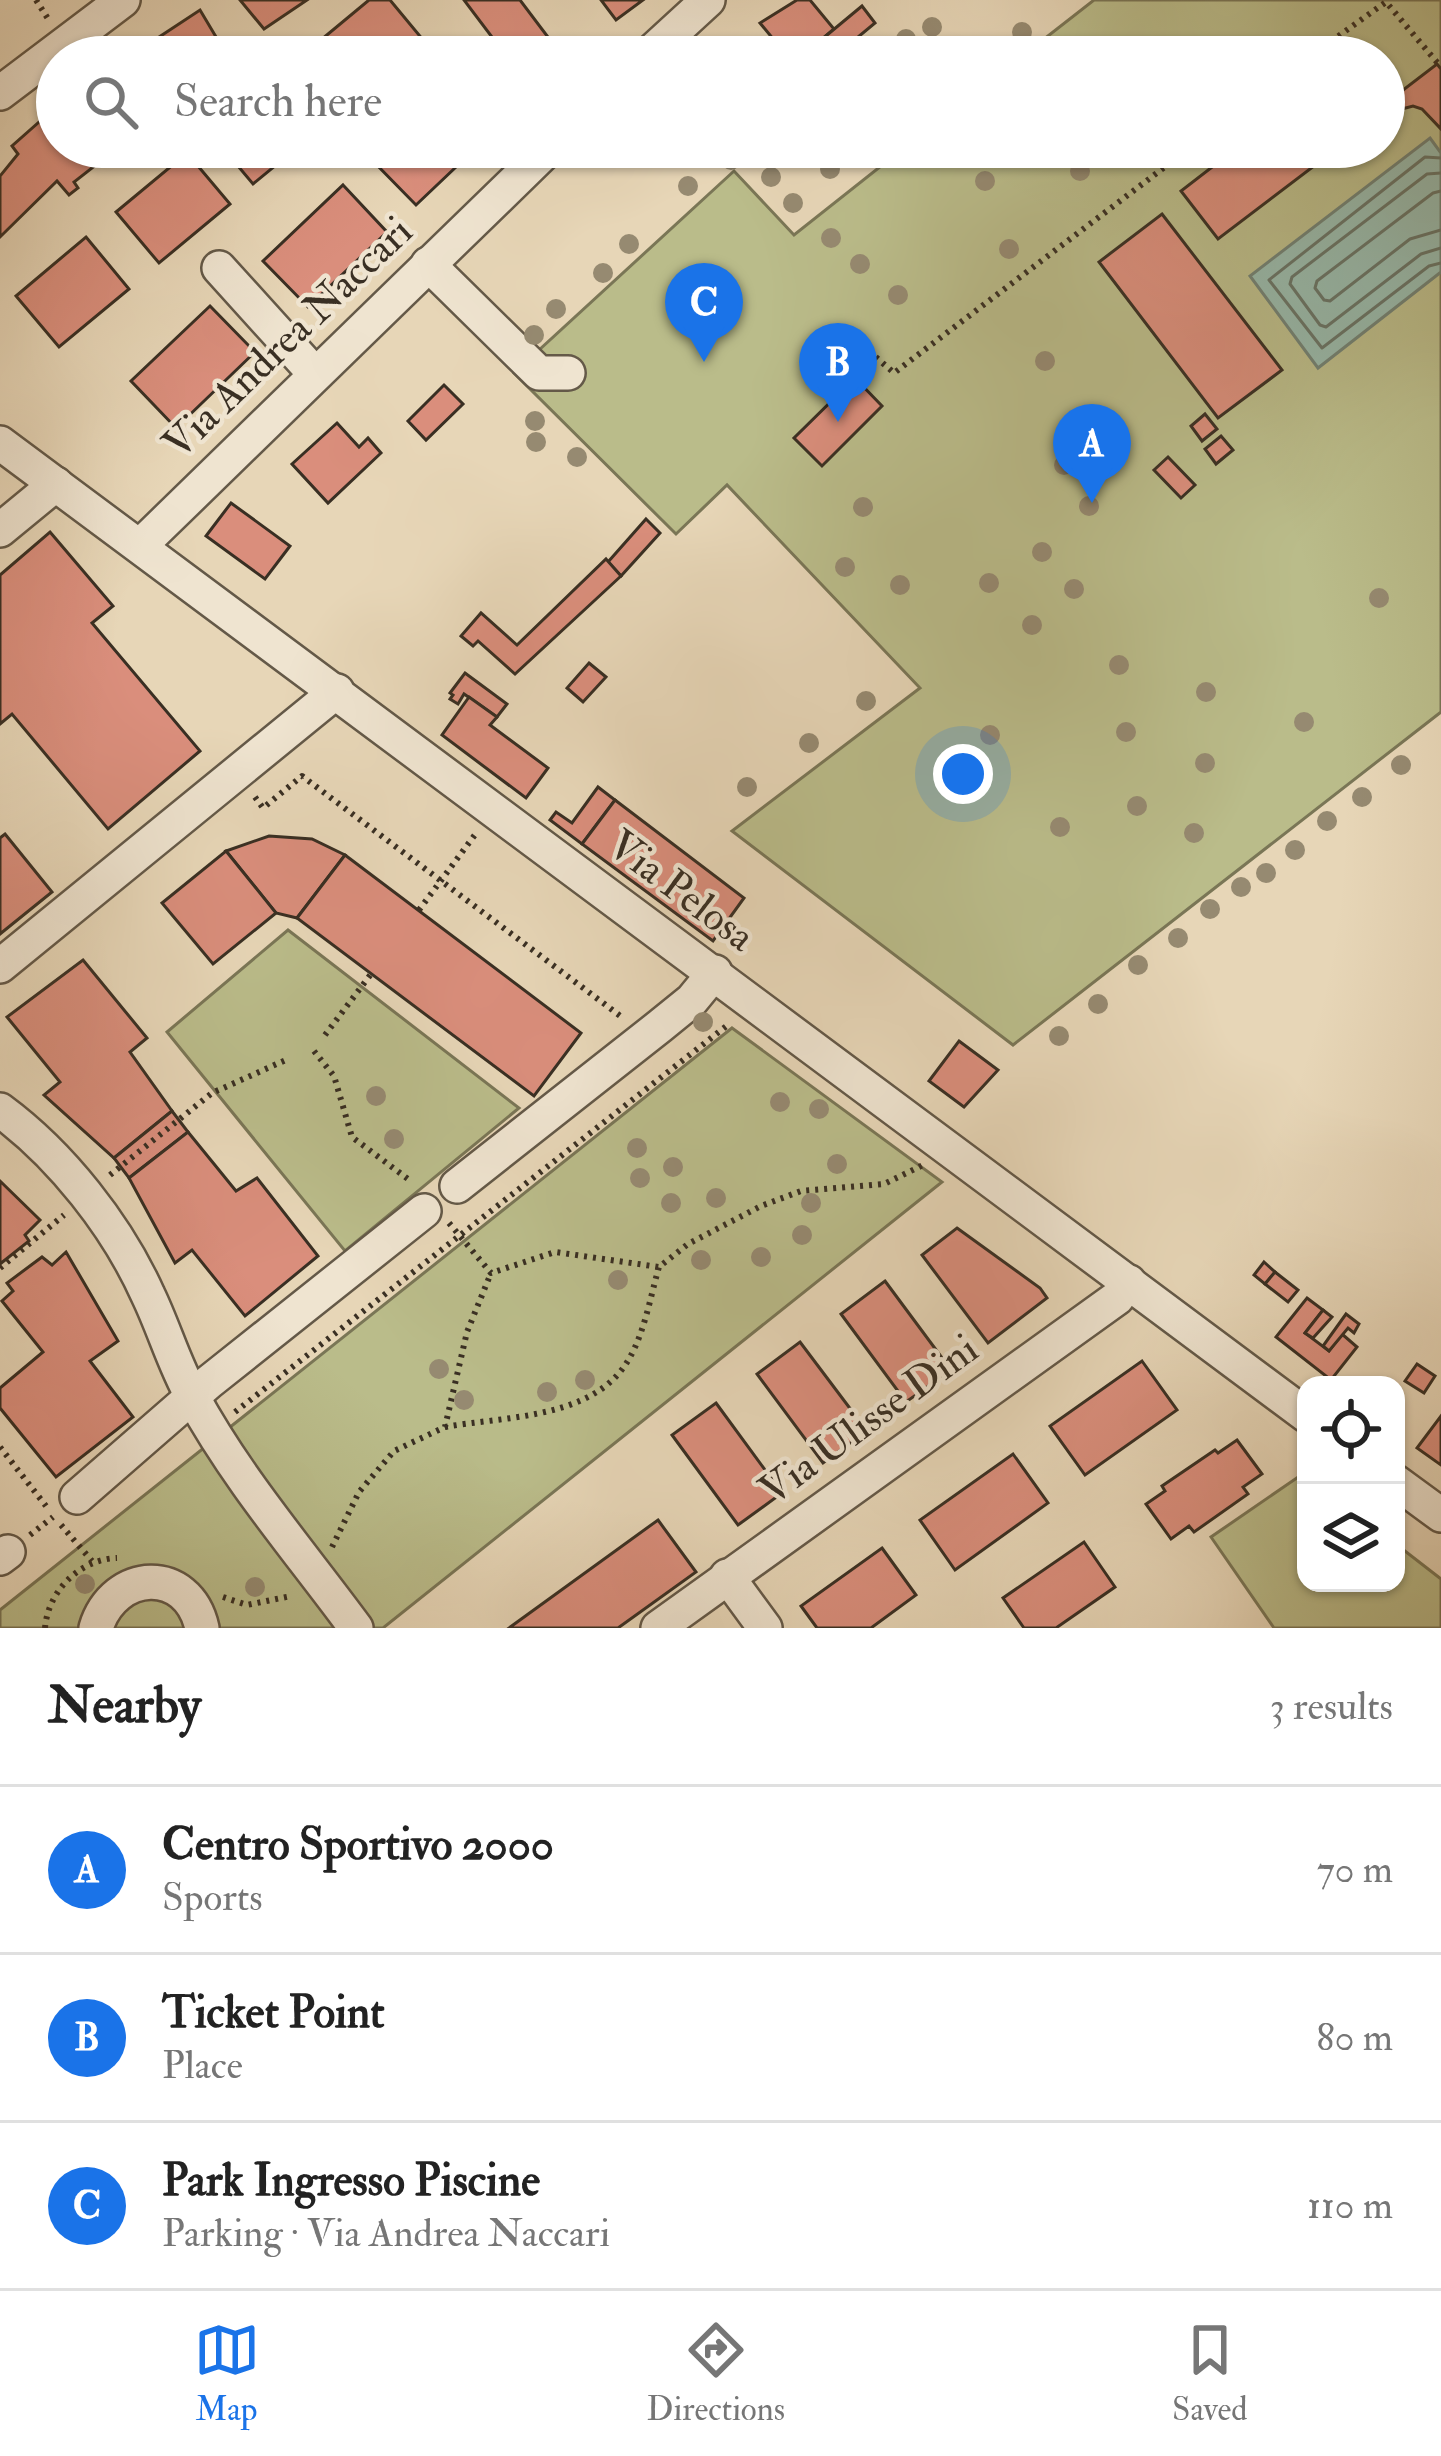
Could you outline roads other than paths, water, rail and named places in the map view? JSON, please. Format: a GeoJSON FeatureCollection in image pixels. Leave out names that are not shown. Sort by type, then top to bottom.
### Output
{"type":"FeatureCollection","features":[{"type":"Feature","properties":{"kind":"street"},"geometry":{"type":"LineString","coordinates":[[75,36],[123,0]]}},
{"type":"Feature","properties":{"kind":"street"},"geometry":{"type":"LineString","coordinates":[[669,36],[708,0]]}},
{"type":"Feature","properties":{"kind":"street"},"geometry":{"type":"LineString","coordinates":[[0,93],[36,66]]}},
{"type":"Feature","properties":{"kind":"street","name":"Via Andrea Naccari"},"geometry":{"type":"LineString","coordinates":[[141,545],[528,168]]}},
{"type":"Feature","properties":{"kind":"street"},"geometry":{"type":"LineString","coordinates":[[428,264],[539,374],[568,373]]}},
{"type":"Feature","properties":{"kind":"street"},"geometry":{"type":"LineString","coordinates":[[219,268],[316,374]]}},
{"type":"Feature","properties":{"kind":"street","name":"Via Pelosa"},"geometry":{"type":"LineString","coordinates":[[0,443],[1297,1408]]}},
{"type":"Feature","properties":{"kind":"street"},"geometry":{"type":"LineString","coordinates":[[0,530],[56,484]]}},
{"type":"Feature","properties":{"kind":"street"},"geometry":{"type":"LineString","coordinates":[[0,966],[337,691]]}},
{"type":"Feature","properties":{"kind":"street"},"geometry":{"type":"LineString","coordinates":[[457,1186],[692,1000],[715,972]]}},
{"type":"Feature","properties":{"kind":"street"},"geometry":{"type":"LineString","coordinates":[[0,1110],[68,1175],[120,1246],[147,1293],[192,1397],[238,1471],[356,1628]]}},
{"type":"Feature","properties":{"kind":"street"},"geometry":{"type":"LineString","coordinates":[[65,1506],[192,1397],[431,1208]]}},
{"type":"Feature","properties":{"kind":"street","name":"Via Ulisse Dini"},"geometry":{"type":"LineString","coordinates":[[658,1628],[1117,1298],[1129,1282]]}},
{"type":"Feature","properties":{"kind":"street"},"geometry":{"type":"LineString","coordinates":[[1399,1484],[1441,1516]]}},
{"type":"Feature","properties":{"kind":"street"},"geometry":{"type":"LineString","coordinates":[[727,1576],[765,1628]]}},
{"type":"Feature","properties":{"kind":"street"},"geometry":{"type":"LineString","coordinates":[[96,1628],[101,1611],[118,1592],[142,1582],[176,1588],[190,1600],[202,1628]]}},
{"type":"Feature","properties":{"kind":"water"},"geometry":{"type":"Polygon","coordinates":[[[1430,138],[1441,153],[1441,272],[1318,368],[1250,276],[1391,168],[1405,168],[1405,157],[1430,138]]]}},
{"type":"Feature","properties":{"kind":"place","name":"Park Ingresso Piscine"},"geometry":{"type":"Point","coordinates":[704,362]}},
{"type":"Feature","properties":{"kind":"place","name":"Ticket Point"},"geometry":{"type":"Point","coordinates":[838,422]}},
{"type":"Feature","properties":{"kind":"place","name":"Centro Sportivo 2000"},"geometry":{"type":"Point","coordinates":[1092,503]}}]}
